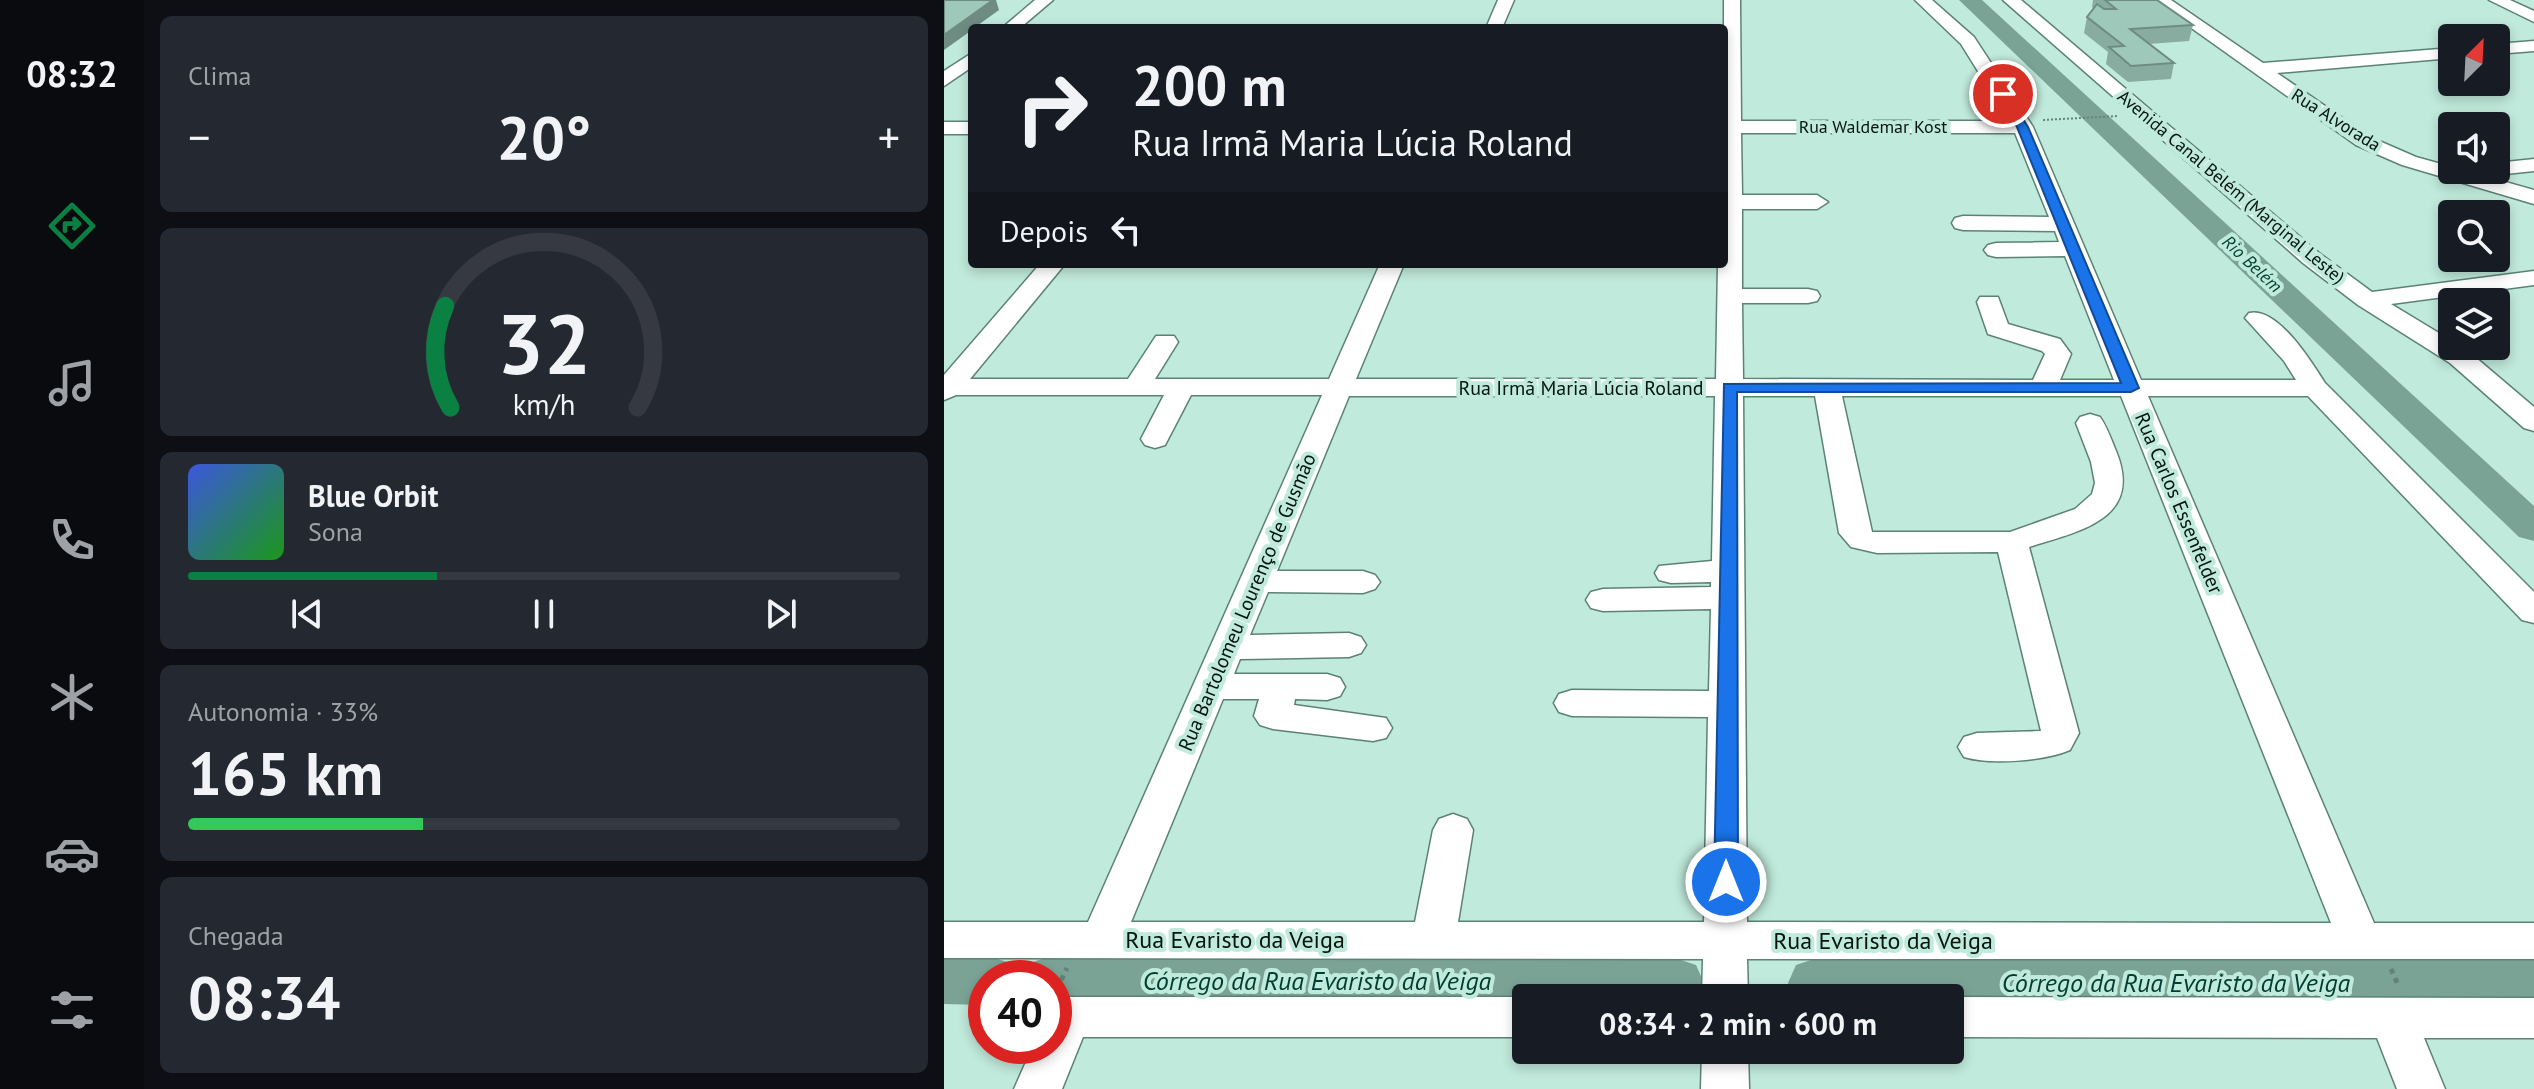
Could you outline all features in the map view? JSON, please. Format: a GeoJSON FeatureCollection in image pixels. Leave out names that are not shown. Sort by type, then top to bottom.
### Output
{"type":"FeatureCollection","features":[{"type":"Feature","properties":{"kind":"street"},"geometry":{"type":"LineString","coordinates":[[1015,24],[1045,0]]}},
{"type":"Feature","properties":{"kind":"street"},"geometry":{"type":"LineString","coordinates":[[1496,24],[1506,0]]}},
{"type":"Feature","properties":{"kind":"street"},"geometry":{"type":"LineString","coordinates":[[1725,984],[1731,202],[1728,127],[1732,0]]}},
{"type":"Feature","properties":{"kind":"street","name":"Rua Carlos Essenfelder"},"geometry":{"type":"LineString","coordinates":[[1923,0],[1968,41],[2021,124],[2360,941]]}},
{"type":"Feature","properties":{"kind":"street","name":"Avenida Canal Belém (Marginal Leste)"},"geometry":{"type":"LineString","coordinates":[[2011,0],[2311,258],[2367,300],[2459,357],[2534,422]]}},
{"type":"Feature","properties":{"kind":"street","name":"Rua Alvorada"},"geometry":{"type":"LineString","coordinates":[[2160,0],[2363,141],[2409,161],[2438,169]]}},
{"type":"Feature","properties":{"kind":"street"},"geometry":{"type":"LineString","coordinates":[[2497,0],[2534,17]]}},
{"type":"Feature","properties":{"kind":"street"},"geometry":{"type":"LineString","coordinates":[[2510,48],[2534,46]]}},
{"type":"Feature","properties":{"kind":"street"},"geometry":{"type":"LineString","coordinates":[[2258,69],[2438,54]]}},
{"type":"Feature","properties":{"kind":"street"},"geometry":{"type":"LineString","coordinates":[[944,80],[968,61]]}},
{"type":"Feature","properties":{"kind":"street","name":"Rua Waldemar Kost"},"geometry":{"type":"LineString","coordinates":[[1728,127],[2021,124]]}},
{"type":"Feature","properties":{"kind":"street"},"geometry":{"type":"LineString","coordinates":[[944,128],[968,128]]}},
{"type":"Feature","properties":{"kind":"street"},"geometry":{"type":"LineString","coordinates":[[2510,168],[2534,165]]}},
{"type":"Feature","properties":{"kind":"street","name":"Rua Alvorada"},"geometry":{"type":"LineString","coordinates":[[2489,184],[2534,197]]}},
{"type":"Feature","properties":{"kind":"street"},"geometry":{"type":"LineString","coordinates":[[1731,202],[1817,202]]}},
{"type":"Feature","properties":{"kind":"street"},"geometry":{"type":"LineString","coordinates":[[1963,223],[2068,237]]}},
{"type":"Feature","properties":{"kind":"street"},"geometry":{"type":"LineString","coordinates":[[1996,250],[2068,237]]}},
{"type":"Feature","properties":{"kind":"street"},"geometry":{"type":"LineString","coordinates":[[945,389],[1050,268]]}},
{"type":"Feature","properties":{"kind":"street","name":"Rua Bartolomeu Lourenço de Gusmão"},"geometry":{"type":"LineString","coordinates":[[1087,949],[1211,686],[1390,268]]}},
{"type":"Feature","properties":{"kind":"street"},"geometry":{"type":"LineString","coordinates":[[2367,300],[2534,278]]}},
{"type":"Feature","properties":{"kind":"street"},"geometry":{"type":"LineString","coordinates":[[1730,296],[1808,296]]}},
{"type":"Feature","properties":{"kind":"street"},"geometry":{"type":"LineString","coordinates":[[1989,302],[1997,329],[2051,345],[2057,350],[2043,388]]}},
{"type":"Feature","properties":{"kind":"street"},"geometry":{"type":"LineString","coordinates":[[2258,318],[2294,356],[2315,388],[2534,612]]}},
{"type":"Feature","properties":{"kind":"street"},"geometry":{"type":"LineString","coordinates":[[1136,387],[1165,342]]}},
{"type":"Feature","properties":{"kind":"street"},"geometry":{"type":"LineString","coordinates":[[1155,439],[1182,387]]}},
{"type":"Feature","properties":{"kind":"street"},"geometry":{"type":"LineString","coordinates":[[1827,388],[1855,533],[1862,540],[1877,543],[2012,542],[2088,516],[2104,501],[2110,482],[2090,423]]}},
{"type":"Feature","properties":{"kind":"street","name":"Rua Irmã Maria Lúcia Roland"},"geometry":{"type":"LineString","coordinates":[[945,389],[2315,388]]}},
{"type":"Feature","properties":{"kind":"street"},"geometry":{"type":"LineString","coordinates":[[1977,747],[2048,744],[2057,740],[2060,733],[2012,542]]}},
{"type":"Feature","properties":{"kind":"street"},"geometry":{"type":"LineString","coordinates":[[1671,573],[1728,585]]}},
{"type":"Feature","properties":{"kind":"street"},"geometry":{"type":"LineString","coordinates":[[1256,581],[1363,582]]}},
{"type":"Feature","properties":{"kind":"street"},"geometry":{"type":"LineString","coordinates":[[1603,600],[1728,585]]}},
{"type":"Feature","properties":{"kind":"street"},"geometry":{"type":"LineString","coordinates":[[1227,647],[1349,645]]}},
{"type":"Feature","properties":{"kind":"street"},"geometry":{"type":"LineString","coordinates":[[1211,686],[1327,687]]}},
{"type":"Feature","properties":{"kind":"street"},"geometry":{"type":"LineString","coordinates":[[1280,687],[1273,716],[1373,728]]}},
{"type":"Feature","properties":{"kind":"street"},"geometry":{"type":"LineString","coordinates":[[1617,694],[1727,697]]}},
{"type":"Feature","properties":{"kind":"street"},"geometry":{"type":"LineString","coordinates":[[1572,703],[1727,697]]}},
{"type":"Feature","properties":{"kind":"street"},"geometry":{"type":"LineString","coordinates":[[1433,940],[1453,830]]}},
{"type":"Feature","properties":{"kind":"street","name":"Rua Evaristo da Veiga"},"geometry":{"type":"LineString","coordinates":[[944,940],[1087,949],[1433,940],[2534,941]]}},
{"type":"Feature","properties":{"kind":"street"},"geometry":{"type":"LineString","coordinates":[[1072,1006],[1512,1017]]}},
{"type":"Feature","properties":{"kind":"street"},"geometry":{"type":"LineString","coordinates":[[1964,1017],[2534,1018]]}},
{"type":"Feature","properties":{"kind":"street"},"geometry":{"type":"LineString","coordinates":[[2392,1017],[2421,1089]]}},
{"type":"Feature","properties":{"kind":"street"},"geometry":{"type":"LineString","coordinates":[[1038,1089],[1045,1064]]}},
{"type":"Feature","properties":{"kind":"street"},"geometry":{"type":"LineString","coordinates":[[1725,1064],[1725,1089]]}},
{"type":"Feature","properties":{"kind":"path"},"geometry":{"type":"LineString","coordinates":[[2021,124],[2117,117]]}},
{"type":"Feature","properties":{"kind":"path"},"geometry":{"type":"LineString","coordinates":[[1072,982],[1087,949]]}},
{"type":"Feature","properties":{"kind":"building"},"geometry":{"type":"Polygon","coordinates":[[[944,0],[993,0],[944,35],[944,0]]]}},
{"type":"Feature","properties":{"kind":"building"},"geometry":{"type":"Polygon","coordinates":[[[2105,0],[2157,0],[2193,25],[2130,29],[2174,63],[2131,66],[2109,47],[2124,46],[2087,17],[2097,4],[2104,9],[2116,9],[2105,0]]]}},
{"type":"Feature","properties":{"kind":"waterway","name":"Rio Belém"},"geometry":{"type":"LineString","coordinates":[[1970,0],[2534,528]]}},
{"type":"Feature","properties":{"kind":"waterway","name":"Córrego da Rua Evaristo da Veiga"},"geometry":{"type":"LineString","coordinates":[[944,979],[968,980]]}},
{"type":"Feature","properties":{"kind":"waterway","name":"Córrego da Rua Evaristo da Veiga"},"geometry":{"type":"LineString","coordinates":[[1072,980],[1675,983]]}},
{"type":"Feature","properties":{"kind":"waterway","name":"Córrego da Rua Evaristo da Veiga"},"geometry":{"type":"LineString","coordinates":[[1817,983],[2534,982]]}},
{"type":"Feature","properties":{"kind":"route"},"geometry":{"type":"LineString","coordinates":[[1726,882],[1729,388],[2131,388],[2023,127],[2003,94]]}}]}
